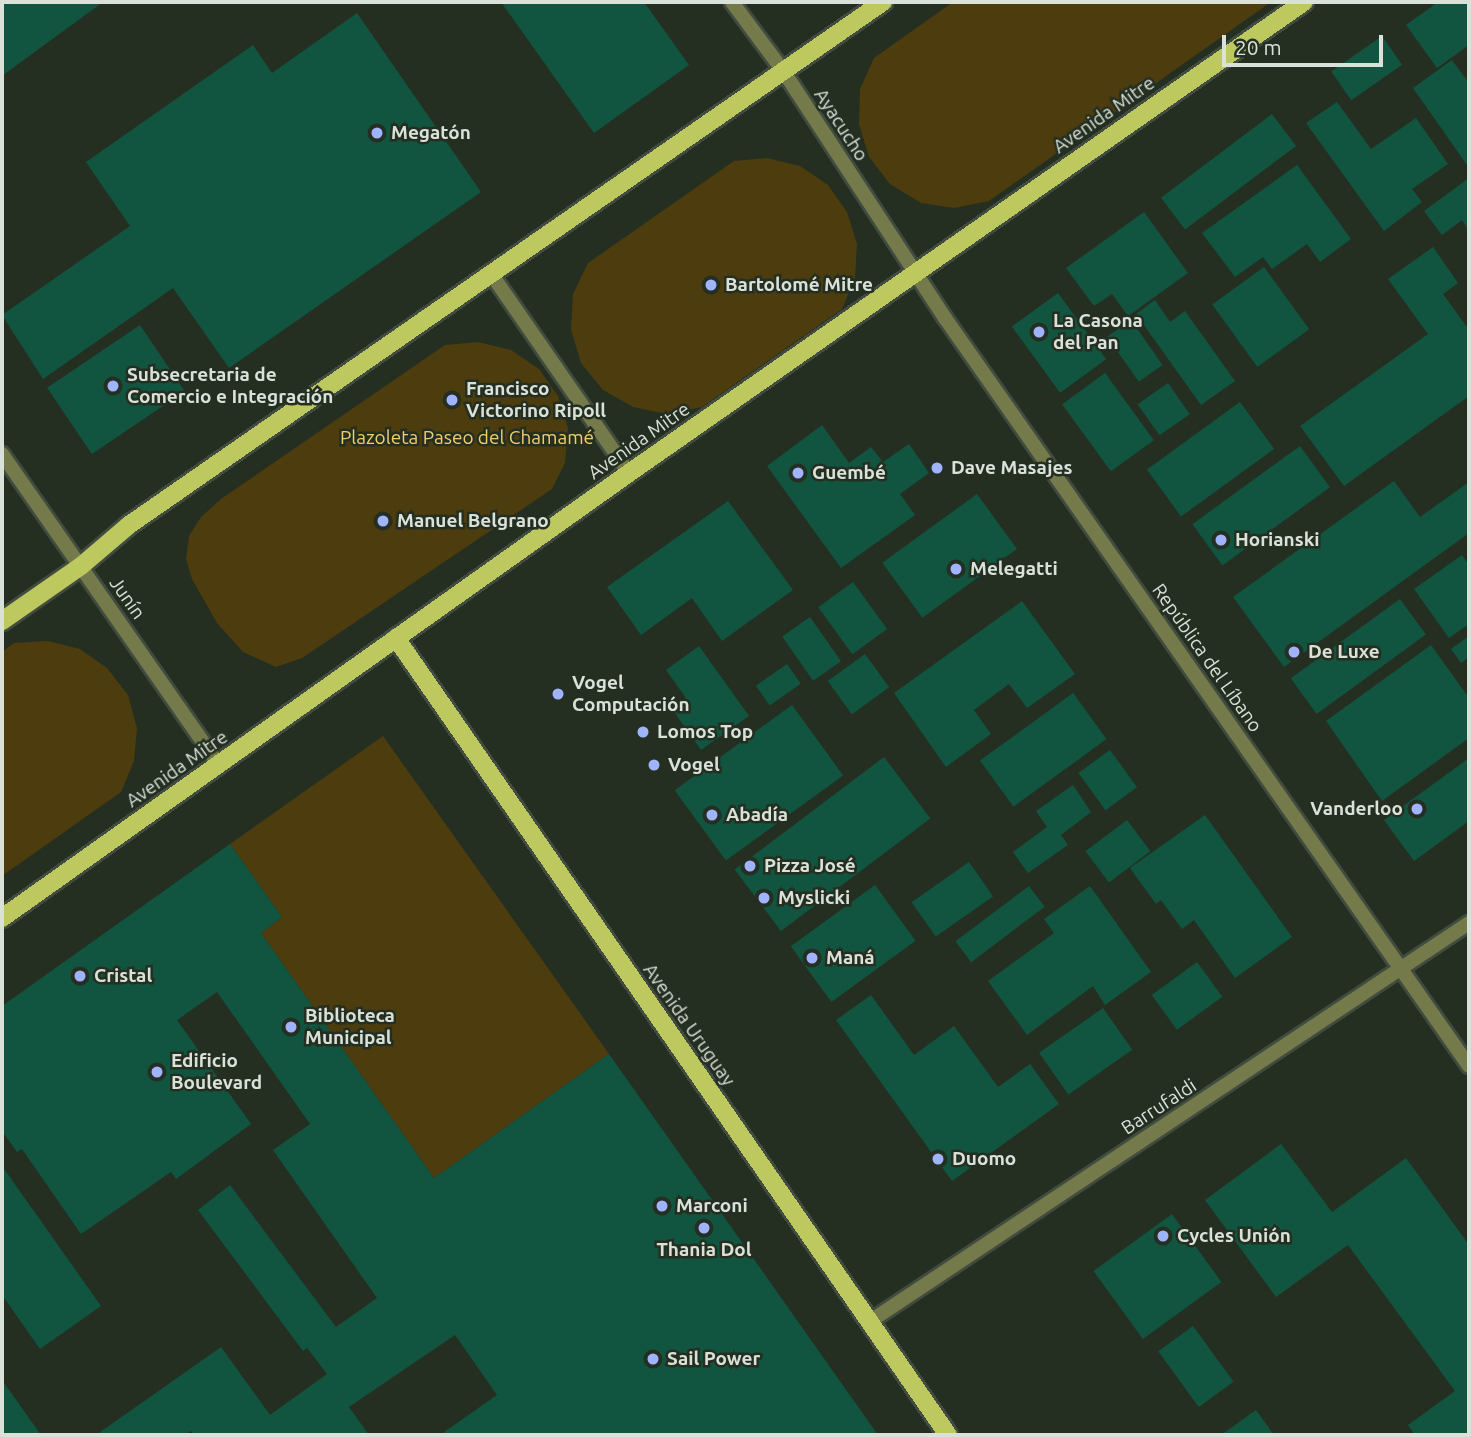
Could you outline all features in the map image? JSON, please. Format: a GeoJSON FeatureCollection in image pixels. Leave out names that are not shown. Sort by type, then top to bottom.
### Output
{"type":"FeatureCollection","features":[{"type":"Feature","properties":{"kind":"main road"},"geometry":{"type":"LineString","coordinates":[[2,621],[81,566],[129,525],[883,2]]}},
{"type":"Feature","properties":{"kind":"main road","name":"Avenida Mitre"},"geometry":{"type":"LineString","coordinates":[[2,918],[629,473],[1304,2]]}},
{"type":"Feature","properties":{"kind":"main road","name":"Avenida Uruguay"},"geometry":{"type":"LineString","coordinates":[[396,638],[948,1435]]}},
{"type":"Feature","properties":{"kind":"street","name":"Ayacucho"},"geometry":{"type":"LineString","coordinates":[[732,2],[784,72],[914,273]]}},
{"type":"Feature","properties":{"kind":"street","name":"República del Líbano"},"geometry":{"type":"LineString","coordinates":[[914,273],[1469,1066]]}},
{"type":"Feature","properties":{"kind":"street"},"geometry":{"type":"LineString","coordinates":[[492,275],[629,473]]}},
{"type":"Feature","properties":{"kind":"street","name":"Junín"},"geometry":{"type":"LineString","coordinates":[[2,454],[219,765]]}},
{"type":"Feature","properties":{"kind":"street","name":"Barrufaldi"},"geometry":{"type":"LineString","coordinates":[[869,1322],[1469,923]]}},
{"type":"Feature","properties":{"kind":"green space"},"geometry":{"type":"Polygon","coordinates":[[[953,2],[1271,2],[989,201],[954,208],[921,203],[890,184],[869,157],[859,124],[860,89],[874,58],[953,2]]]}},
{"type":"Feature","properties":{"kind":"green space","name":"Plazoleta Paseo del Chamamé"},"geometry":{"type":"Polygon","coordinates":[[[767,158],[800,166],[828,185],[847,212],[857,244],[855,278],[842,309],[702,407],[667,414],[633,407],[603,390],[581,363],[571,330],[573,294],[588,263],[734,161],[767,158]]]}},
{"type":"Feature","properties":{"kind":"green space","name":"Plazoleta Paseo del Chamamé"},"geometry":{"type":"Polygon","coordinates":[[[478,342],[511,350],[539,369],[558,396],[568,428],[565,463],[552,489],[302,658],[276,667],[243,652],[217,623],[192,579],[186,559],[189,536],[201,517],[221,499],[445,345],[478,342]]]}},
{"type":"Feature","properties":{"kind":"green space"},"geometry":{"type":"Polygon","coordinates":[[[48,641],[80,649],[107,668],[128,695],[137,728],[134,761],[121,792],[2,876],[2,652],[14,643],[48,641]]]}},
{"type":"Feature","properties":{"kind":"green space"},"geometry":{"type":"Polygon","coordinates":[[[383,736],[609,1054],[434,1178],[261,933],[282,917],[230,844],[383,736]]]}},
{"type":"Feature","properties":{"kind":"building"},"geometry":{"type":"Polygon","coordinates":[[[2,2],[103,2],[2,76],[2,2]]]}},
{"type":"Feature","properties":{"kind":"building"},"geometry":{"type":"Polygon","coordinates":[[[501,2],[644,2],[689,65],[594,133],[501,2]]]}},
{"type":"Feature","properties":{"kind":"building"},"geometry":{"type":"Polygon","coordinates":[[[1438,2],[1469,2],[1469,45],[1437,68],[1406,25],[1438,2]]]}},
{"type":"Feature","properties":{"kind":"building"},"geometry":{"type":"Polygon","coordinates":[[[357,13],[481,192],[229,368],[173,288],[43,379],[2,315],[130,226],[86,162],[253,45],[272,73],[357,13]]]}},
{"type":"Feature","properties":{"kind":"building"},"geometry":{"type":"Polygon","coordinates":[[[1382,36],[1402,65],[1351,100],[1331,72],[1382,36]]]}},
{"type":"Feature","properties":{"kind":"building"},"geometry":{"type":"Polygon","coordinates":[[[1452,60],[1469,83],[1467,165],[1413,88],[1452,60]]]}},
{"type":"Feature","properties":{"kind":"building"},"geometry":{"type":"Polygon","coordinates":[[[1337,102],[1371,149],[1416,118],[1448,164],[1412,189],[1422,202],[1384,231],[1306,123],[1337,102]]]}},
{"type":"Feature","properties":{"kind":"building"},"geometry":{"type":"Polygon","coordinates":[[[1272,114],[1296,146],[1185,230],[1161,198],[1272,114]]]}},
{"type":"Feature","properties":{"kind":"building"},"geometry":{"type":"Polygon","coordinates":[[[1297,165],[1351,239],[1320,262],[1307,244],[1272,269],[1263,257],[1235,277],[1202,233],[1297,165]]]}},
{"type":"Feature","properties":{"kind":"building"},"geometry":{"type":"Polygon","coordinates":[[[1469,178],[1469,231],[1462,220],[1442,235],[1424,211],[1469,178]]]}},
{"type":"Feature","properties":{"kind":"building"},"geometry":{"type":"Polygon","coordinates":[[[1144,212],[1188,273],[1128,316],[1112,294],[1094,306],[1066,268],[1144,212]]]}},
{"type":"Feature","properties":{"kind":"building"},"geometry":{"type":"Polygon","coordinates":[[[1433,247],[1458,283],[1443,294],[1469,330],[1469,396],[1344,486],[1300,426],[1428,334],[1388,279],[1433,247]]]}},
{"type":"Feature","properties":{"kind":"building"},"geometry":{"type":"Polygon","coordinates":[[[1264,267],[1309,329],[1257,367],[1212,305],[1264,267]]]}},
{"type":"Feature","properties":{"kind":"building"},"geometry":{"type":"Polygon","coordinates":[[[1058,293],[1106,359],[1060,393],[1012,327],[1058,293]]]}},
{"type":"Feature","properties":{"kind":"building"},"geometry":{"type":"Polygon","coordinates":[[[1155,300],[1170,322],[1185,311],[1235,381],[1201,405],[1136,314],[1155,300]]]}},
{"type":"Feature","properties":{"kind":"building"},"geometry":{"type":"Polygon","coordinates":[[[1131,320],[1163,365],[1139,382],[1107,337],[1131,320]]]}},
{"type":"Feature","properties":{"kind":"building"},"geometry":{"type":"Polygon","coordinates":[[[140,325],[185,391],[92,454],[47,388],[140,325]]]}},
{"type":"Feature","properties":{"kind":"building"},"geometry":{"type":"Polygon","coordinates":[[[1105,373],[1154,440],[1111,471],[1062,404],[1105,373]]]}},
{"type":"Feature","properties":{"kind":"building"},"geometry":{"type":"Polygon","coordinates":[[[1168,383],[1190,414],[1159,435],[1138,404],[1168,383]]]}},
{"type":"Feature","properties":{"kind":"building"},"geometry":{"type":"Polygon","coordinates":[[[1240,402],[1274,449],[1181,517],[1147,470],[1240,402]]]}},
{"type":"Feature","properties":{"kind":"building"},"geometry":{"type":"Polygon","coordinates":[[[822,425],[849,463],[871,447],[883,462],[909,444],[929,473],[900,494],[915,515],[841,568],[767,466],[822,425]]]}},
{"type":"Feature","properties":{"kind":"building"},"geometry":{"type":"Polygon","coordinates":[[[1300,446],[1330,487],[1222,565],[1192,524],[1300,446]]]}},
{"type":"Feature","properties":{"kind":"building"},"geometry":{"type":"Polygon","coordinates":[[[1394,481],[1420,517],[1469,482],[1469,533],[1284,667],[1233,597],[1394,481]]]}},
{"type":"Feature","properties":{"kind":"building"},"geometry":{"type":"Polygon","coordinates":[[[977,494],[1017,549],[922,618],[882,563],[977,494]]]}},
{"type":"Feature","properties":{"kind":"building"},"geometry":{"type":"Polygon","coordinates":[[[728,501],[793,590],[722,641],[692,598],[641,635],[607,587],[728,501]]]}},
{"type":"Feature","properties":{"kind":"building"},"geometry":{"type":"Polygon","coordinates":[[[1462,555],[1469,565],[1469,624],[1449,638],[1414,589],[1462,555]]]}},
{"type":"Feature","properties":{"kind":"building"},"geometry":{"type":"Polygon","coordinates":[[[853,582],[887,629],[852,654],[818,607],[853,582]]]}},
{"type":"Feature","properties":{"kind":"building"},"geometry":{"type":"Polygon","coordinates":[[[1400,599],[1426,635],[1317,714],[1291,678],[1400,599]]]}},
{"type":"Feature","properties":{"kind":"building"},"geometry":{"type":"Polygon","coordinates":[[[1022,601],[1075,674],[1027,708],[1009,684],[974,710],[991,734],[946,767],[894,693],[1022,601]]]}},
{"type":"Feature","properties":{"kind":"building"},"geometry":{"type":"Polygon","coordinates":[[[810,617],[841,661],[813,681],[782,637],[810,617]]]}},
{"type":"Feature","properties":{"kind":"building"},"geometry":{"type":"Polygon","coordinates":[[[1469,636],[1469,657],[1461,663],[1451,649],[1469,636]]]}},
{"type":"Feature","properties":{"kind":"building"},"geometry":{"type":"Polygon","coordinates":[[[1431,645],[1469,698],[1469,738],[1382,801],[1326,721],[1431,645]]]}},
{"type":"Feature","properties":{"kind":"building"},"geometry":{"type":"Polygon","coordinates":[[[699,646],[749,716],[701,750],[672,709],[686,698],[666,670],[699,646]]]}},
{"type":"Feature","properties":{"kind":"building"},"geometry":{"type":"Polygon","coordinates":[[[865,654],[889,687],[852,714],[828,681],[865,654]]]}},
{"type":"Feature","properties":{"kind":"building"},"geometry":{"type":"Polygon","coordinates":[[[787,664],[801,684],[770,705],[756,686],[787,664]]]}},
{"type":"Feature","properties":{"kind":"building"},"geometry":{"type":"Polygon","coordinates":[[[1073,693],[1107,739],[1013,807],[980,761],[1073,693]]]}},
{"type":"Feature","properties":{"kind":"building"},"geometry":{"type":"Polygon","coordinates":[[[792,705],[843,775],[726,861],[675,790],[792,705]]]}},
{"type":"Feature","properties":{"kind":"building"},"geometry":{"type":"Polygon","coordinates":[[[1110,750],[1137,787],[1105,810],[1078,773],[1110,750]]]}},
{"type":"Feature","properties":{"kind":"building"},"geometry":{"type":"Polygon","coordinates":[[[884,757],[930,818],[781,931],[735,870],[884,757]]]}},
{"type":"Feature","properties":{"kind":"building"},"geometry":{"type":"Polygon","coordinates":[[[1469,758],[1469,821],[1414,861],[1384,820],[1469,758]]]}},
{"type":"Feature","properties":{"kind":"building"},"geometry":{"type":"Polygon","coordinates":[[[1073,785],[1091,812],[1061,835],[1068,845],[1028,873],[1013,852],[1047,827],[1036,811],[1073,785]]]}},
{"type":"Feature","properties":{"kind":"building"},"geometry":{"type":"Polygon","coordinates":[[[1205,815],[1292,937],[1235,978],[1194,920],[1182,929],[1161,900],[1156,904],[1130,868],[1205,815]]]}},
{"type":"Feature","properties":{"kind":"building"},"geometry":{"type":"Polygon","coordinates":[[[1127,820],[1150,851],[1109,882],[1085,851],[1127,820]]]}},
{"type":"Feature","properties":{"kind":"building"},"geometry":{"type":"Polygon","coordinates":[[[230,844],[282,917],[261,933],[434,1178],[609,1054],[878,1435],[440,1435],[497,1395],[455,1335],[349,1407],[369,1435],[194,1435],[191,1431],[185,1435],[96,1435],[221,1347],[270,1415],[327,1374],[307,1348],[303,1351],[198,1210],[230,1185],[336,1327],[377,1298],[273,1150],[310,1124],[217,992],[177,1020],[251,1124],[176,1179],[171,1172],[81,1234],[22,1149],[17,1152],[2,1131],[2,1006],[230,844]]]}},
{"type":"Feature","properties":{"kind":"building"},"geometry":{"type":"Polygon","coordinates":[[[969,862],[993,896],[936,937],[912,902],[969,862]]]}},
{"type":"Feature","properties":{"kind":"building"},"geometry":{"type":"Polygon","coordinates":[[[875,885],[916,941],[831,1002],[791,946],[875,885]]]}},
{"type":"Feature","properties":{"kind":"building"},"geometry":{"type":"Polygon","coordinates":[[[1029,886],[1045,907],[971,962],[956,941],[1029,886]]]}},
{"type":"Feature","properties":{"kind":"building"},"geometry":{"type":"Polygon","coordinates":[[[1090,886],[1151,972],[1105,1005],[1093,986],[1027,1035],[988,981],[1054,933],[1044,919],[1090,886]]]}},
{"type":"Feature","properties":{"kind":"building"},"geometry":{"type":"Polygon","coordinates":[[[1197,962],[1222,997],[1177,1030],[1152,995],[1197,962]]]}},
{"type":"Feature","properties":{"kind":"building"},"geometry":{"type":"Polygon","coordinates":[[[871,995],[914,1055],[954,1026],[998,1087],[1030,1064],[1059,1104],[952,1181],[836,1020],[871,995]]]}},
{"type":"Feature","properties":{"kind":"building"},"geometry":{"type":"Polygon","coordinates":[[[1103,1008],[1132,1050],[1068,1095],[1039,1053],[1103,1008]]]}},
{"type":"Feature","properties":{"kind":"building"},"geometry":{"type":"Polygon","coordinates":[[[1281,1144],[1332,1212],[1406,1158],[1469,1245],[1469,1435],[1415,1435],[1408,1425],[1455,1391],[1348,1245],[1276,1297],[1205,1200],[1281,1144]]]}},
{"type":"Feature","properties":{"kind":"building"},"geometry":{"type":"Polygon","coordinates":[[[2,1166],[101,1306],[40,1349],[2,1295],[2,1166]]]}},
{"type":"Feature","properties":{"kind":"building"},"geometry":{"type":"Polygon","coordinates":[[[1172,1214],[1221,1282],[1143,1339],[1094,1271],[1172,1214]]]}},
{"type":"Feature","properties":{"kind":"building"},"geometry":{"type":"Polygon","coordinates":[[[1193,1326],[1234,1382],[1199,1407],[1158,1351],[1193,1326]]]}},
{"type":"Feature","properties":{"kind":"building"},"geometry":{"type":"Polygon","coordinates":[[[2,1380],[41,1435],[2,1435],[2,1380]]]}},
{"type":"Feature","properties":{"kind":"building"},"geometry":{"type":"Polygon","coordinates":[[[1256,1410],[1274,1435],[1221,1435],[1256,1410]]]}},
{"type":"Feature","properties":{"kind":"place","name":"Megatón"},"geometry":{"type":"Point","coordinates":[377,133]}},
{"type":"Feature","properties":{"kind":"place","name":"Bartolomé Mitre"},"geometry":{"type":"Point","coordinates":[711,285]}},
{"type":"Feature","properties":{"kind":"place","name":"La Casona del Pan"},"geometry":{"type":"Point","coordinates":[1039,332]}},
{"type":"Feature","properties":{"kind":"place","name":"Subsecretaria de Comercio e Integración"},"geometry":{"type":"Point","coordinates":[113,386]}},
{"type":"Feature","properties":{"kind":"place","name":"Francisco Victorino Ripoll"},"geometry":{"type":"Point","coordinates":[452,400]}},
{"type":"Feature","properties":{"kind":"place","name":"Dave Masajes"},"geometry":{"type":"Point","coordinates":[937,468]}},
{"type":"Feature","properties":{"kind":"place","name":"Guembé"},"geometry":{"type":"Point","coordinates":[798,473]}},
{"type":"Feature","properties":{"kind":"place","name":"Manuel Belgrano"},"geometry":{"type":"Point","coordinates":[383,521]}},
{"type":"Feature","properties":{"kind":"place","name":"Horianski"},"geometry":{"type":"Point","coordinates":[1221,540]}},
{"type":"Feature","properties":{"kind":"place","name":"Melegatti"},"geometry":{"type":"Point","coordinates":[956,569]}},
{"type":"Feature","properties":{"kind":"place","name":"De Luxe"},"geometry":{"type":"Point","coordinates":[1294,652]}},
{"type":"Feature","properties":{"kind":"place","name":"Vogel Computación"},"geometry":{"type":"Point","coordinates":[558,694]}},
{"type":"Feature","properties":{"kind":"place","name":"Lomos Top"},"geometry":{"type":"Point","coordinates":[643,732]}},
{"type":"Feature","properties":{"kind":"place","name":"Vogel"},"geometry":{"type":"Point","coordinates":[654,765]}},
{"type":"Feature","properties":{"kind":"place","name":"Vanderloo"},"geometry":{"type":"Point","coordinates":[1417,809]}},
{"type":"Feature","properties":{"kind":"place","name":"Abadía"},"geometry":{"type":"Point","coordinates":[712,815]}},
{"type":"Feature","properties":{"kind":"place","name":"Pizza José"},"geometry":{"type":"Point","coordinates":[750,866]}},
{"type":"Feature","properties":{"kind":"place","name":"Myslicki"},"geometry":{"type":"Point","coordinates":[764,898]}},
{"type":"Feature","properties":{"kind":"place","name":"Maná"},"geometry":{"type":"Point","coordinates":[812,958]}},
{"type":"Feature","properties":{"kind":"place","name":"Cristal"},"geometry":{"type":"Point","coordinates":[80,976]}},
{"type":"Feature","properties":{"kind":"place","name":"Biblioteca Municipal"},"geometry":{"type":"Point","coordinates":[291,1027]}},
{"type":"Feature","properties":{"kind":"place","name":"Edificio Boulevard"},"geometry":{"type":"Point","coordinates":[157,1072]}},
{"type":"Feature","properties":{"kind":"place","name":"Duomo"},"geometry":{"type":"Point","coordinates":[938,1159]}},
{"type":"Feature","properties":{"kind":"place","name":"Marconi"},"geometry":{"type":"Point","coordinates":[662,1206]}},
{"type":"Feature","properties":{"kind":"place","name":"Thania Dol"},"geometry":{"type":"Point","coordinates":[704,1228]}},
{"type":"Feature","properties":{"kind":"place","name":"Cycles Unión"},"geometry":{"type":"Point","coordinates":[1163,1236]}},
{"type":"Feature","properties":{"kind":"place","name":"Sail Power"},"geometry":{"type":"Point","coordinates":[653,1359]}}]}
